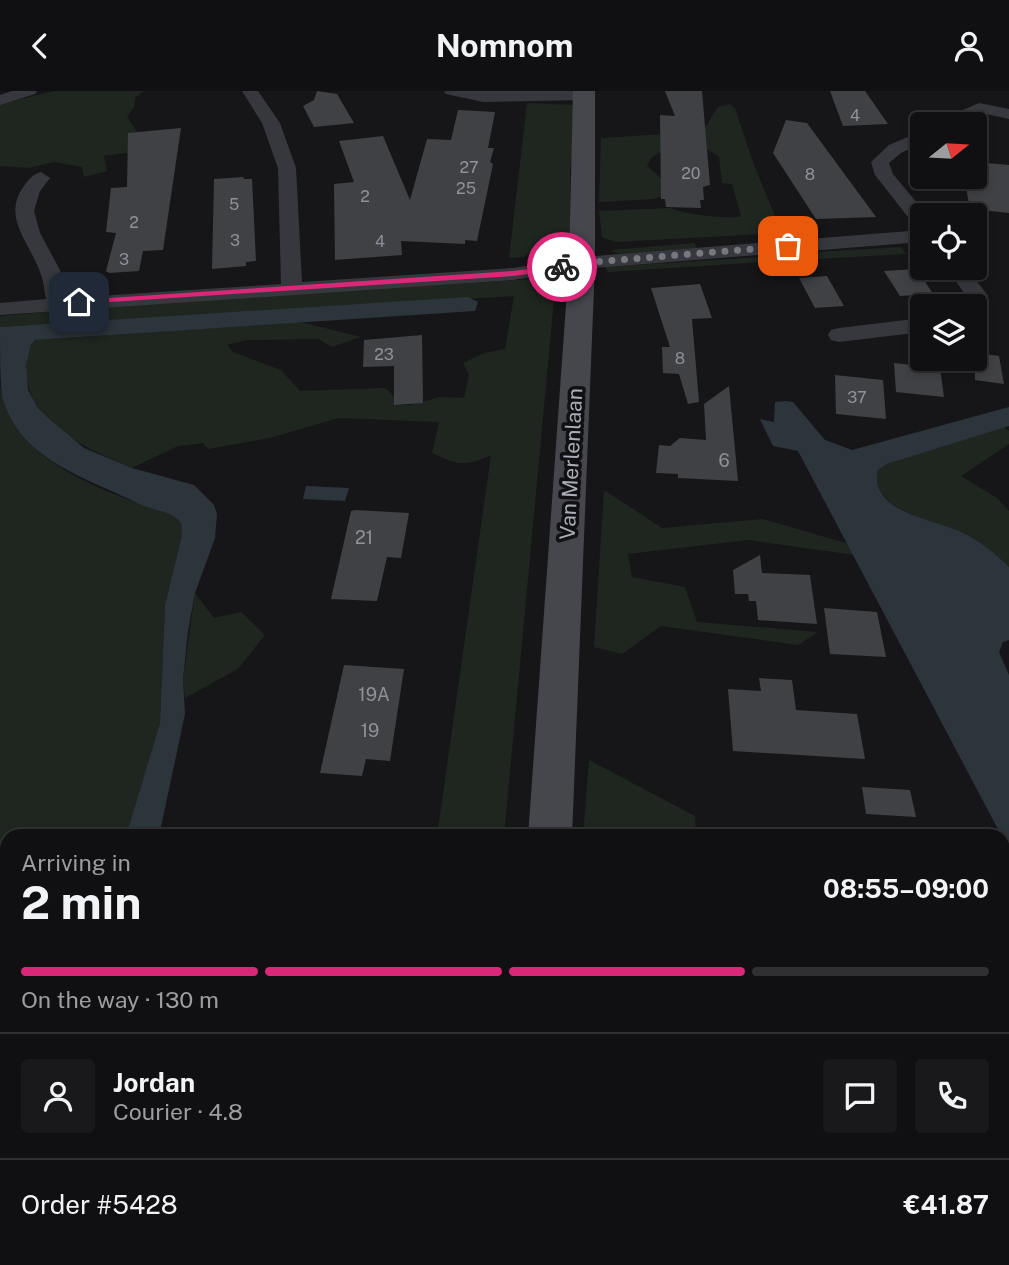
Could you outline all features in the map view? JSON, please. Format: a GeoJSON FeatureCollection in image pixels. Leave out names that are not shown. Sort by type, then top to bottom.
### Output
{"type":"FeatureCollection","features":[{"type":"Feature","properties":{"kind":"main road","name":"Van Merlenlaan"},"geometry":{"type":"LineString","coordinates":[[550,829],[582,263],[585,93]]}},
{"type":"Feature","properties":{"kind":"street"},"geometry":{"type":"LineString","coordinates":[[0,100],[29,91]]}},
{"type":"Feature","properties":{"kind":"street"},"geometry":{"type":"LineString","coordinates":[[250,91],[271,123],[287,168],[292,287]]}},
{"type":"Feature","properties":{"kind":"street"},"geometry":{"type":"LineString","coordinates":[[452,91],[483,97],[585,93]]}},
{"type":"Feature","properties":{"kind":"street"},"geometry":{"type":"LineString","coordinates":[[966,91],[979,108]]}},
{"type":"Feature","properties":{"kind":"street"},"geometry":{"type":"LineString","coordinates":[[971,112],[979,108],[1009,114]]}},
{"type":"Feature","properties":{"kind":"street"},"geometry":{"type":"LineString","coordinates":[[910,142],[895,149],[880,162],[884,175],[910,207]]}},
{"type":"Feature","properties":{"kind":"street"},"geometry":{"type":"LineString","coordinates":[[41,178],[29,189],[25,202],[29,236],[50,269],[57,304]]}},
{"type":"Feature","properties":{"kind":"street"},"geometry":{"type":"LineString","coordinates":[[0,309],[513,274],[582,263],[910,237]]}},
{"type":"Feature","properties":{"kind":"street"},"geometry":{"type":"LineString","coordinates":[[839,335],[910,326]]}},
{"type":"Feature","properties":{"kind":"shaded area"},"geometry":{"type":"Polygon","coordinates":[[[54,91],[144,91],[135,98],[134,107],[127,117],[143,141],[132,152],[104,156],[107,171],[84,177],[82,167],[54,162],[29,168],[0,166],[0,104],[54,91]]]}},
{"type":"Feature","properties":{"kind":"shaded area"},"geometry":{"type":"Polygon","coordinates":[[[527,103],[575,105],[576,139],[570,168],[570,248],[563,251],[542,243],[524,257],[509,258],[527,103]]]}},
{"type":"Feature","properties":{"kind":"shaded area"},"geometry":{"type":"Polygon","coordinates":[[[730,104],[735,108],[754,165],[782,233],[615,242],[602,237],[599,211],[671,208],[706,216],[741,216],[732,184],[722,183],[719,157],[707,149],[664,150],[651,158],[647,166],[661,178],[666,196],[599,202],[601,138],[696,132],[705,128],[718,107],[730,104]]]}},
{"type":"Feature","properties":{"kind":"shaded area"},"geometry":{"type":"Polygon","coordinates":[[[695,243],[696,248],[620,254],[610,250],[695,243]]]}},
{"type":"Feature","properties":{"kind":"shaded area"},"geometry":{"type":"Polygon","coordinates":[[[901,247],[906,254],[799,260],[798,253],[901,247]]]}},
{"type":"Feature","properties":{"kind":"shaded area"},"geometry":{"type":"Polygon","coordinates":[[[791,255],[794,260],[608,272],[605,267],[791,255]]]}},
{"type":"Feature","properties":{"kind":"shaded area"},"geometry":{"type":"Polygon","coordinates":[[[548,278],[559,284],[555,289],[505,829],[438,829],[491,455],[462,463],[432,453],[439,422],[338,418],[270,438],[208,449],[203,443],[178,446],[132,468],[80,443],[49,420],[37,406],[29,389],[26,362],[35,340],[300,322],[361,337],[332,347],[318,339],[246,340],[227,345],[233,352],[281,370],[300,391],[384,388],[399,405],[411,405],[440,397],[464,398],[469,375],[463,363],[484,353],[505,349],[514,296],[0,327],[0,316],[164,302],[548,278]]]}},
{"type":"Feature","properties":{"kind":"shaded area"},"geometry":{"type":"Polygon","coordinates":[[[468,297],[478,302],[475,311],[35,340],[31,345],[26,365],[28,390],[38,408],[47,417],[84,448],[132,468],[194,485],[214,505],[217,514],[215,538],[195,593],[188,631],[183,679],[185,714],[160,829],[128,829],[160,723],[165,605],[182,535],[181,523],[167,513],[143,506],[77,475],[39,452],[24,437],[11,419],[2,397],[0,327],[468,297]]]}},
{"type":"Feature","properties":{"kind":"shaded area"},"geometry":{"type":"Polygon","coordinates":[[[0,385],[6,409],[17,429],[53,463],[120,497],[173,516],[181,523],[182,535],[165,605],[160,723],[128,829],[0,829],[0,385]]]}},
{"type":"Feature","properties":{"kind":"shaded area"},"geometry":{"type":"Polygon","coordinates":[[[775,402],[793,402],[825,440],[852,450],[1009,407],[1009,426],[887,464],[878,470],[878,484],[893,505],[967,535],[1009,567],[1009,640],[1003,642],[999,652],[1009,675],[1009,829],[998,829],[798,451],[773,446],[760,419],[774,422],[775,402]]]}},
{"type":"Feature","properties":{"kind":"shaded area"},"geometry":{"type":"Polygon","coordinates":[[[1004,427],[1009,431],[1009,444],[961,476],[997,498],[1009,511],[1009,567],[967,535],[894,505],[884,496],[878,484],[878,470],[887,464],[1004,427]]]}},
{"type":"Feature","properties":{"kind":"shaded area"},"geometry":{"type":"Polygon","coordinates":[[[306,486],[349,488],[345,501],[303,499],[306,486]]]}},
{"type":"Feature","properties":{"kind":"shaded area"},"geometry":{"type":"Polygon","coordinates":[[[604,490],[662,528],[763,519],[849,544],[855,555],[748,540],[628,554],[632,577],[685,587],[697,622],[818,632],[798,645],[661,626],[622,654],[594,647],[604,490]]]}},
{"type":"Feature","properties":{"kind":"shaded area"},"geometry":{"type":"Polygon","coordinates":[[[195,593],[214,618],[241,612],[265,635],[238,669],[185,698],[183,679],[195,593]]]}},
{"type":"Feature","properties":{"kind":"shaded area"},"geometry":{"type":"Polygon","coordinates":[[[589,760],[695,816],[696,829],[584,829],[589,760]]]}},
{"type":"Feature","properties":{"kind":"building"},"geometry":{"type":"Polygon","coordinates":[[[317,91],[337,94],[354,123],[314,127],[303,106],[314,100],[317,91]]]}},
{"type":"Feature","properties":{"kind":"building"},"geometry":{"type":"Polygon","coordinates":[[[665,91],[702,91],[710,185],[703,187],[704,200],[700,200],[701,208],[666,207],[665,199],[661,199],[660,115],[675,116],[665,91]]]}},
{"type":"Feature","properties":{"kind":"building"},"geometry":{"type":"Polygon","coordinates":[[[830,91],[865,91],[888,124],[843,126],[830,91]]]}},
{"type":"Feature","properties":{"kind":"building"},"geometry":{"type":"Polygon","coordinates":[[[458,110],[495,112],[488,148],[494,148],[490,162],[493,164],[477,241],[465,240],[465,244],[401,241],[402,255],[335,260],[334,184],[354,182],[339,141],[383,136],[410,200],[427,139],[451,140],[458,110]]]}},
{"type":"Feature","properties":{"kind":"building"},"geometry":{"type":"Polygon","coordinates":[[[786,120],[807,123],[876,217],[816,219],[773,153],[786,120]]]}},
{"type":"Feature","properties":{"kind":"building"},"geometry":{"type":"Polygon","coordinates":[[[181,128],[163,250],[143,251],[139,271],[109,273],[106,271],[116,233],[106,232],[111,188],[127,187],[128,133],[181,128]]]}},
{"type":"Feature","properties":{"kind":"building"},"geometry":{"type":"Polygon","coordinates":[[[987,163],[1009,165],[1009,213],[987,211],[987,203],[969,203],[966,189],[987,189],[987,163]]]}},
{"type":"Feature","properties":{"kind":"building"},"geometry":{"type":"Polygon","coordinates":[[[214,179],[252,179],[256,261],[246,262],[246,266],[212,269],[214,179]]]}},
{"type":"Feature","properties":{"kind":"building"},"geometry":{"type":"Polygon","coordinates":[[[910,269],[910,280],[924,280],[933,294],[900,296],[884,271],[910,269]]]}},
{"type":"Feature","properties":{"kind":"building"},"geometry":{"type":"Polygon","coordinates":[[[827,276],[844,306],[815,308],[799,278],[827,276]]]}},
{"type":"Feature","properties":{"kind":"building"},"geometry":{"type":"Polygon","coordinates":[[[700,284],[712,318],[692,319],[699,402],[688,404],[679,374],[663,373],[662,347],[670,347],[651,288],[700,284]]]}},
{"type":"Feature","properties":{"kind":"building"},"geometry":{"type":"Polygon","coordinates":[[[422,335],[423,403],[394,405],[394,366],[363,367],[364,340],[422,335]]]}},
{"type":"Feature","properties":{"kind":"building"},"geometry":{"type":"Polygon","coordinates":[[[987,354],[999,356],[1004,384],[975,380],[975,371],[987,371],[987,354]]]}},
{"type":"Feature","properties":{"kind":"building"},"geometry":{"type":"Polygon","coordinates":[[[894,363],[910,365],[910,371],[940,371],[944,397],[896,392],[894,363]]]}},
{"type":"Feature","properties":{"kind":"building"},"geometry":{"type":"Polygon","coordinates":[[[835,375],[883,380],[886,419],[836,414],[835,375]]]}},
{"type":"Feature","properties":{"kind":"building"},"geometry":{"type":"Polygon","coordinates":[[[729,386],[738,481],[678,478],[678,474],[656,473],[659,445],[670,446],[680,438],[706,440],[704,404],[729,386]]]}},
{"type":"Feature","properties":{"kind":"building"},"geometry":{"type":"Polygon","coordinates":[[[351,511],[409,513],[401,558],[387,557],[377,601],[331,599],[351,511]]]}},
{"type":"Feature","properties":{"kind":"building"},"geometry":{"type":"Polygon","coordinates":[[[760,555],[762,573],[810,575],[817,624],[758,620],[756,601],[749,601],[748,594],[735,594],[733,570],[760,555]]]}},
{"type":"Feature","properties":{"kind":"building"},"geometry":{"type":"Polygon","coordinates":[[[824,608],[877,612],[886,657],[830,654],[824,608]]]}},
{"type":"Feature","properties":{"kind":"building"},"geometry":{"type":"Polygon","coordinates":[[[344,665],[404,669],[390,761],[366,759],[362,776],[320,773],[344,665]]]}},
{"type":"Feature","properties":{"kind":"building"},"geometry":{"type":"Polygon","coordinates":[[[759,678],[792,680],[796,710],[857,714],[865,759],[733,751],[728,689],[761,691],[759,678]]]}},
{"type":"Feature","properties":{"kind":"building"},"geometry":{"type":"Polygon","coordinates":[[[862,787],[910,790],[916,817],[866,814],[862,787]]]}},
{"type":"Feature","properties":{"kind":"way so far"},"geometry":{"type":"LineString","coordinates":[[562,267],[582,263],[788,246]]}},
{"type":"Feature","properties":{"kind":"route"},"geometry":{"type":"LineString","coordinates":[[79,302],[513,274],[562,267]]}}]}
